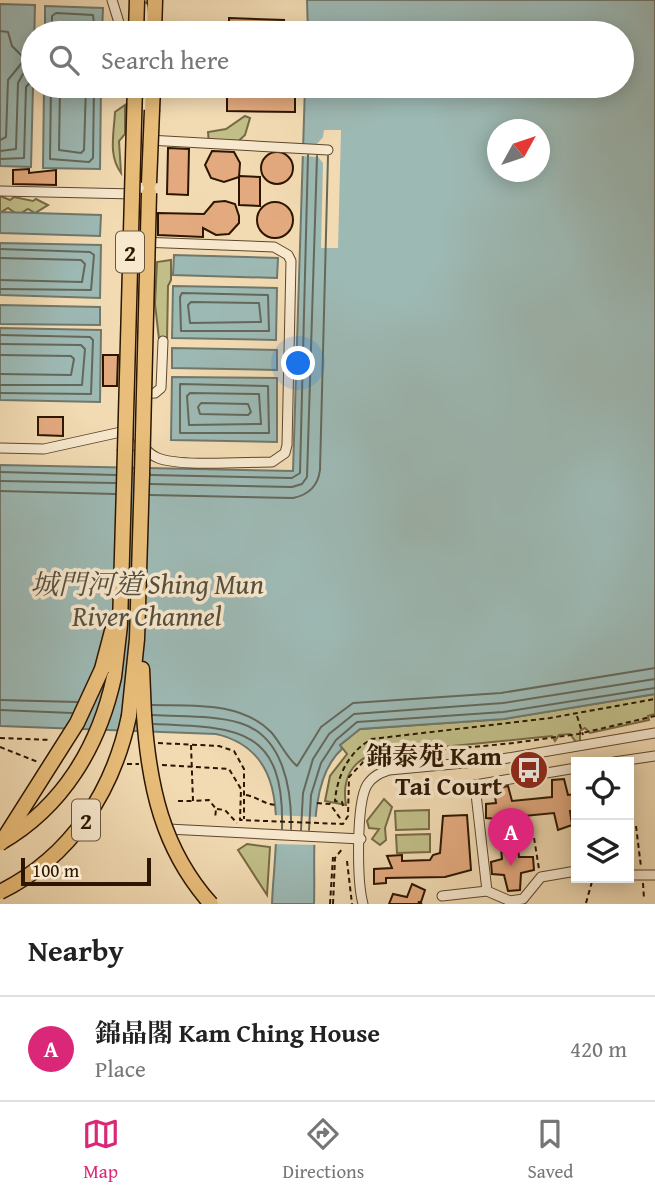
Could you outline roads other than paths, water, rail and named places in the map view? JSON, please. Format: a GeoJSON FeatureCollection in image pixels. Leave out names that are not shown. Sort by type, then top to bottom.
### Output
{"type":"FeatureCollection","features":[{"type":"Feature","properties":{"kind":"highway"},"geometry":{"type":"LineString","coordinates":[[136,21],[137,0]]}},
{"type":"Feature","properties":{"kind":"highway"},"geometry":{"type":"LineString","coordinates":[[155,0],[155,21]]}},
{"type":"Feature","properties":{"kind":"highway","name":"2"},"geometry":{"type":"LineString","coordinates":[[0,844],[26,826],[59,795],[92,745],[104,716],[114,677],[121,603],[135,98]]}},
{"type":"Feature","properties":{"kind":"highway","name":"2"},"geometry":{"type":"LineString","coordinates":[[0,892],[38,869],[68,842],[86,821],[118,760],[129,716],[137,622],[153,98]]}},
{"type":"Feature","properties":{"kind":"highway"},"geometry":{"type":"LineString","coordinates":[[0,844],[85,709],[102,668],[121,603]]}},
{"type":"Feature","properties":{"kind":"highway"},"geometry":{"type":"LineString","coordinates":[[137,622],[147,762],[156,806],[180,863],[211,904]]}},
{"type":"Feature","properties":{"kind":"street"},"geometry":{"type":"LineString","coordinates":[[112,0],[119,21]]}},
{"type":"Feature","properties":{"kind":"street"},"geometry":{"type":"LineString","coordinates":[[143,0],[144,21]]}},
{"type":"Feature","properties":{"kind":"street"},"geometry":{"type":"LineString","coordinates":[[139,242],[274,247],[288,255],[291,261],[287,445],[285,453],[272,462],[170,461],[147,451],[135,429],[139,242],[144,98]]}},
{"type":"Feature","properties":{"kind":"street"},"geometry":{"type":"LineString","coordinates":[[143,140],[328,150]]}},
{"type":"Feature","properties":{"kind":"street"},"geometry":{"type":"LineString","coordinates":[[0,191],[141,194]]}},
{"type":"Feature","properties":{"kind":"street"},"geometry":{"type":"LineString","coordinates":[[136,394],[160,392],[163,341]]}},
{"type":"Feature","properties":{"kind":"street"},"geometry":{"type":"LineString","coordinates":[[0,447],[44,449],[135,429]]}},
{"type":"Feature","properties":{"kind":"street"},"geometry":{"type":"LineString","coordinates":[[363,904],[359,878],[365,789],[381,772],[496,760],[655,733]]}},
{"type":"Feature","properties":{"kind":"street"},"geometry":{"type":"LineString","coordinates":[[634,759],[655,756]]}},
{"type":"Feature","properties":{"kind":"street"},"geometry":{"type":"LineString","coordinates":[[487,891],[475,785],[571,769]]}},
{"type":"Feature","properties":{"kind":"street"},"geometry":{"type":"LineString","coordinates":[[168,829],[360,839]]}},
{"type":"Feature","properties":{"kind":"street"},"geometry":{"type":"LineString","coordinates":[[442,896],[487,891],[510,901],[523,899],[541,877],[571,872]]}},
{"type":"Feature","properties":{"kind":"street"},"geometry":{"type":"LineString","coordinates":[[634,876],[655,875]]}},
{"type":"Feature","properties":{"kind":"water","name":"城門河道 Shing Mun River Channel"},"geometry":{"type":"Polygon","coordinates":[[[307,0],[655,0],[655,694],[504,719],[360,729],[340,745],[342,749],[323,780],[315,821],[314,904],[272,904],[275,802],[269,779],[259,759],[241,744],[216,734],[0,726],[0,465],[293,471],[305,98],[634,98],[634,21],[308,21],[307,0]]]}},
{"type":"Feature","properties":{"kind":"water"},"geometry":{"type":"Polygon","coordinates":[[[0,4],[35,5],[35,21],[21,21],[21,98],[33,98],[31,167],[0,166],[0,4]]]}},
{"type":"Feature","properties":{"kind":"water"},"geometry":{"type":"Polygon","coordinates":[[[45,6],[103,8],[102,21],[45,21],[45,6]]]}},
{"type":"Feature","properties":{"kind":"water"},"geometry":{"type":"Polygon","coordinates":[[[44,98],[101,98],[100,169],[43,168],[44,98]]]}},
{"type":"Feature","properties":{"kind":"water"},"geometry":{"type":"Polygon","coordinates":[[[0,212],[101,215],[100,236],[0,233],[0,212]]]}},
{"type":"Feature","properties":{"kind":"water"},"geometry":{"type":"Polygon","coordinates":[[[0,243],[101,245],[100,298],[0,295],[0,243]]]}},
{"type":"Feature","properties":{"kind":"water"},"geometry":{"type":"Polygon","coordinates":[[[174,255],[278,258],[277,278],[173,275],[174,255]]]}},
{"type":"Feature","properties":{"kind":"water"},"geometry":{"type":"Polygon","coordinates":[[[173,286],[277,288],[276,340],[172,338],[173,286]]]}},
{"type":"Feature","properties":{"kind":"water"},"geometry":{"type":"Polygon","coordinates":[[[0,305],[100,307],[100,325],[0,324],[0,305]]]}},
{"type":"Feature","properties":{"kind":"water"},"geometry":{"type":"Polygon","coordinates":[[[0,328],[101,330],[100,402],[0,400],[0,328]]]}},
{"type":"Feature","properties":{"kind":"water"},"geometry":{"type":"Polygon","coordinates":[[[172,348],[277,350],[277,370],[172,368],[172,348]]]}},
{"type":"Feature","properties":{"kind":"water"},"geometry":{"type":"Polygon","coordinates":[[[172,377],[277,378],[277,442],[171,440],[172,377]]]}},
{"type":"Feature","properties":{"kind":"place","name":"錦泰苑 Kam Tai Court"},"geometry":{"type":"Point","coordinates":[529,770]}},
{"type":"Feature","properties":{"kind":"place","name":"錦晶閣 Kam Ching House"},"geometry":{"type":"Point","coordinates":[511,866]}}]}
